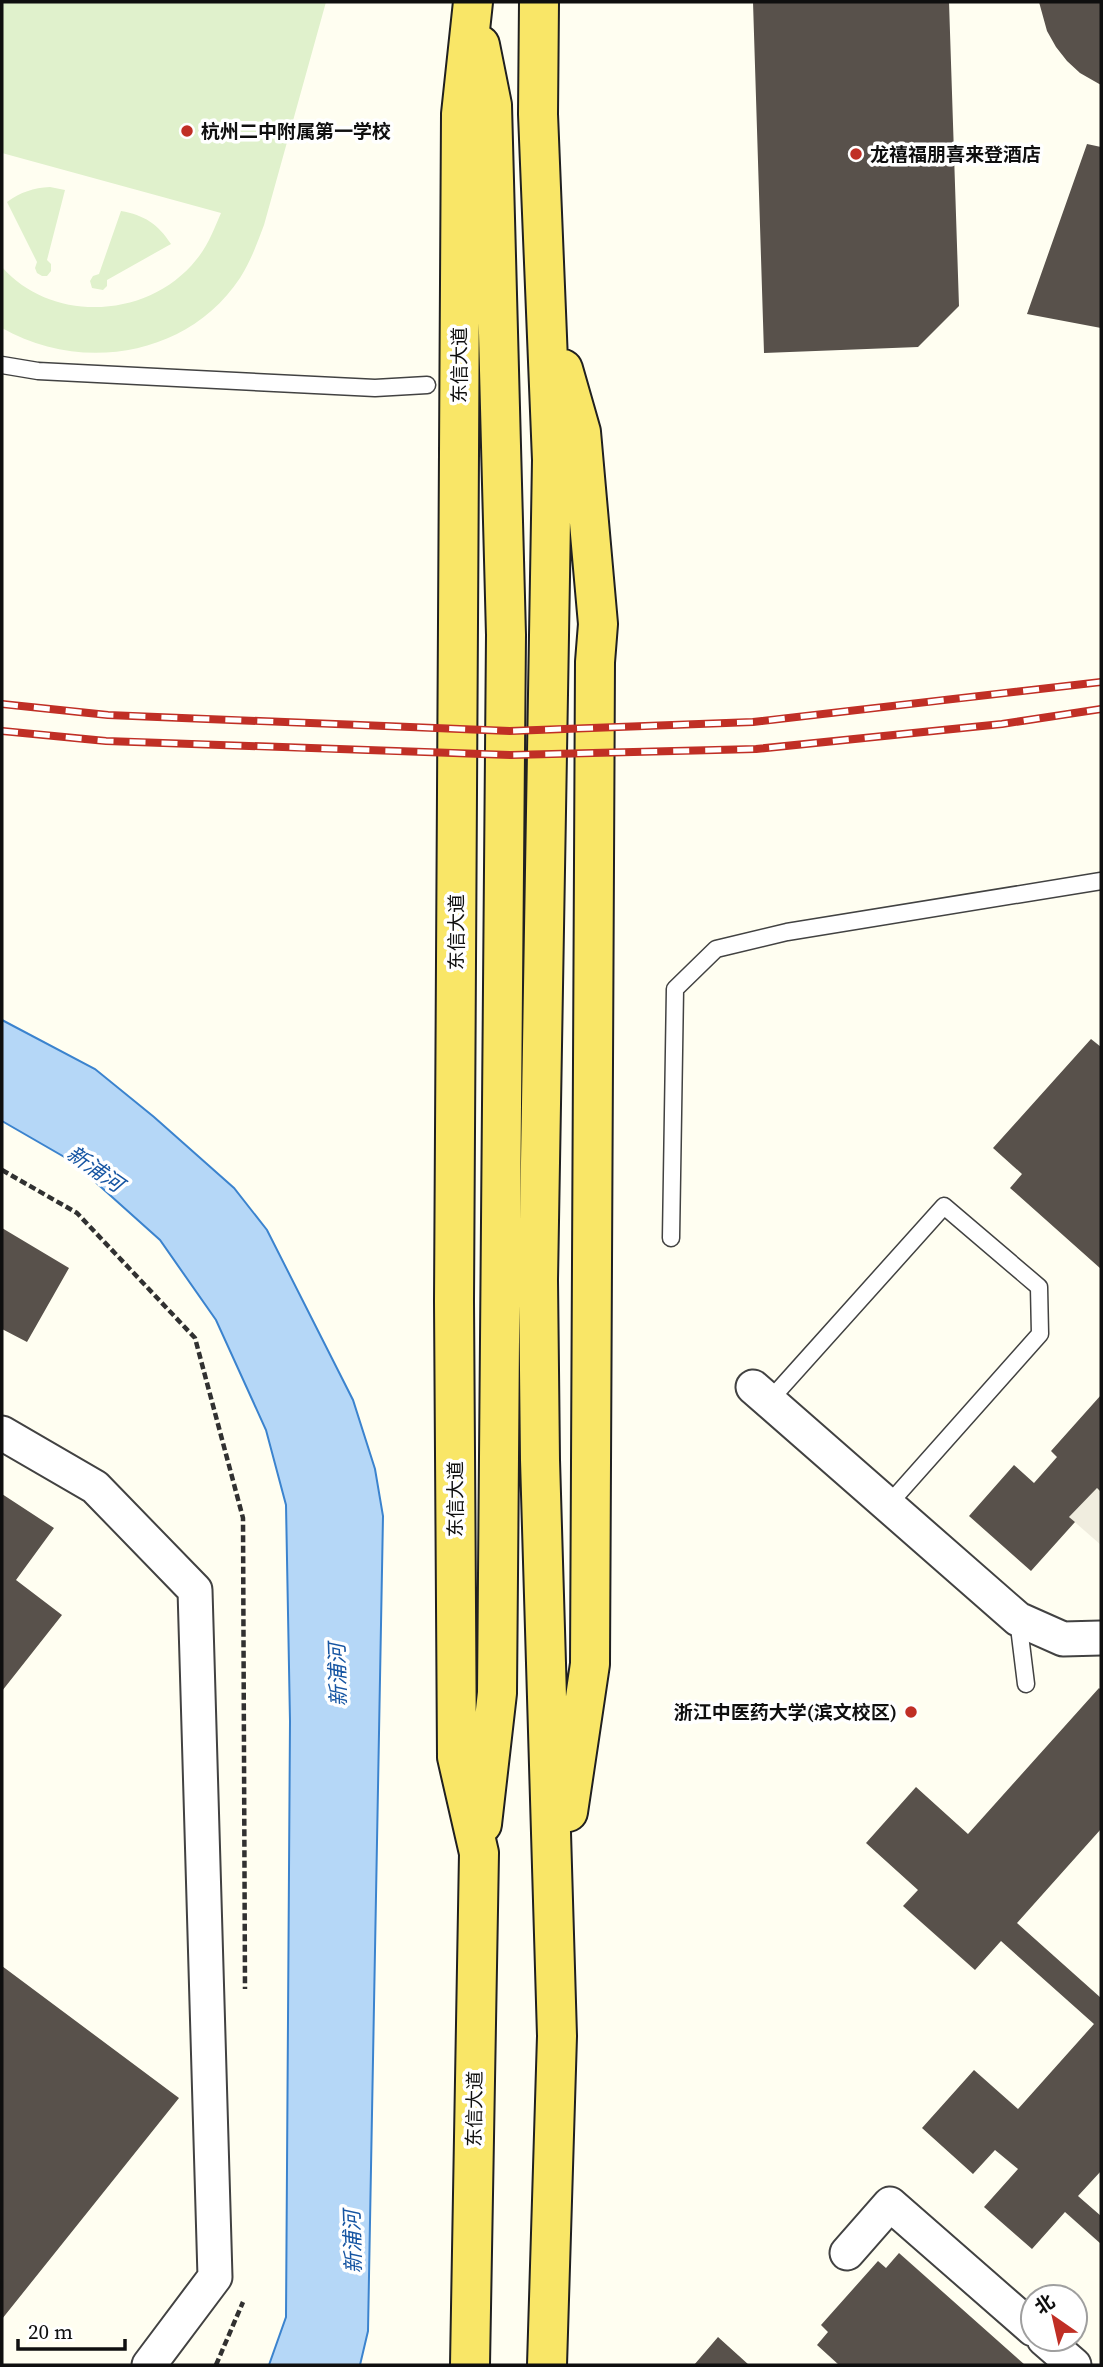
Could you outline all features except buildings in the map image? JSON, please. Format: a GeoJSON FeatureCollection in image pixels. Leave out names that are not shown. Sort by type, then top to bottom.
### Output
{"type":"FeatureCollection","features":[{"type":"Feature","properties":{"kind":"main road"},"geometry":{"type":"LineString","coordinates":[[538,2],[538,114],[552,460],[538,1280],[540,1460],[557,2036],[547,2365]]}},
{"type":"Feature","properties":{"kind":"main road","name":"东信大道"},"geometry":{"type":"LineString","coordinates":[[470,2365],[479,1853],[457,1757],[454,1301],[461,114],[473,5]]}},
{"type":"Feature","properties":{"kind":"main road"},"geometry":{"type":"LineString","coordinates":[[546,306],[581,432],[598,624],[595,662],[590,1664],[553,1906]]}},
{"type":"Feature","properties":{"kind":"street"},"geometry":{"type":"LineString","coordinates":[[761,1394],[1018,1619],[1063,1639],[1101,1638]]}},
{"type":"Feature","properties":{"kind":"street"},"geometry":{"type":"LineString","coordinates":[[2,1433],[95,1487],[195,1590],[215,2277],[149,2365]]}},
{"type":"Feature","properties":{"kind":"street"},"geometry":{"type":"LineString","coordinates":[[847,2253],[890,2204],[1019,2317]]}},
{"type":"Feature","properties":{"kind":"street"},"geometry":{"type":"LineString","coordinates":[[1060,2353],[1074,2365]]}},
{"type":"Feature","properties":{"kind":"lane"},"geometry":{"type":"LineString","coordinates":[[2,365],[38,371],[375,388],[427,385]]}},
{"type":"Feature","properties":{"kind":"lane"},"geometry":{"type":"LineString","coordinates":[[671,1238],[675,989],[716,949],[787,933],[1101,881]]}},
{"type":"Feature","properties":{"kind":"lane"},"geometry":{"type":"LineString","coordinates":[[761,1394],[944,1206],[1039,1287],[1040,1334],[888,1505]]}},
{"type":"Feature","properties":{"kind":"lane"},"geometry":{"type":"LineString","coordinates":[[1018,1619],[1026,1684]]}},
{"type":"Feature","properties":{"kind":"green space"},"geometry":{"type":"Polygon","coordinates":[[[2,2],[326,2],[264,225],[254,252],[240,278],[218,305],[192,325],[162,340],[131,349],[98,353],[65,350],[32,342],[2,328],[2,267],[23,285],[47,298],[73,305],[100,307],[127,303],[153,294],[176,280],[200,255],[221,213],[2,153],[2,2]]]}},
{"type":"Feature","properties":{"kind":"green space"},"geometry":{"type":"Polygon","coordinates":[[[50,187],[65,190],[47,260],[51,264],[51,271],[47,276],[42,276],[37,273],[37,262],[7,202],[27,191],[50,187]]]}},
{"type":"Feature","properties":{"kind":"green space"},"geometry":{"type":"Polygon","coordinates":[[[121,211],[150,222],[171,244],[107,280],[107,286],[103,290],[92,288],[90,281],[93,276],[99,274],[121,211]]]}},
{"type":"Feature","properties":{"kind":"shaded area"},"geometry":{"type":"Polygon","coordinates":[[[1097,1488],[1101,1492],[1101,1545],[1069,1517],[1097,1488]]]}},
{"type":"Feature","properties":{"kind":"water","name":"新浦河"},"geometry":{"type":"Polygon","coordinates":[[[2,1020],[95,1069],[234,1188],[267,1230],[353,1400],[375,1469],[383,1516],[368,2331],[360,2365],[269,2365],[286,2317],[290,1721],[286,1505],[266,1430],[216,1320],[160,1240],[73,1162],[2,1121],[2,1020]]]}},
{"type":"Feature","properties":{"kind":"railway"},"geometry":{"type":"LineString","coordinates":[[2,704],[108,715],[510,731],[753,722],[1101,682]]}},
{"type":"Feature","properties":{"kind":"railway"},"geometry":{"type":"LineString","coordinates":[[2,731],[106,741],[511,755],[756,749],[1002,724],[1101,709]]}},
{"type":"Feature","properties":{"kind":"place","name":"杭州二中附属第一学校"},"geometry":{"type":"Point","coordinates":[187,131]}},
{"type":"Feature","properties":{"kind":"place","name":"龙禧福朋喜来登酒店"},"geometry":{"type":"Point","coordinates":[856,154]}},
{"type":"Feature","properties":{"kind":"place","name":"浙江中医药大学(滨文校区)"},"geometry":{"type":"Point","coordinates":[911,1712]}}]}
